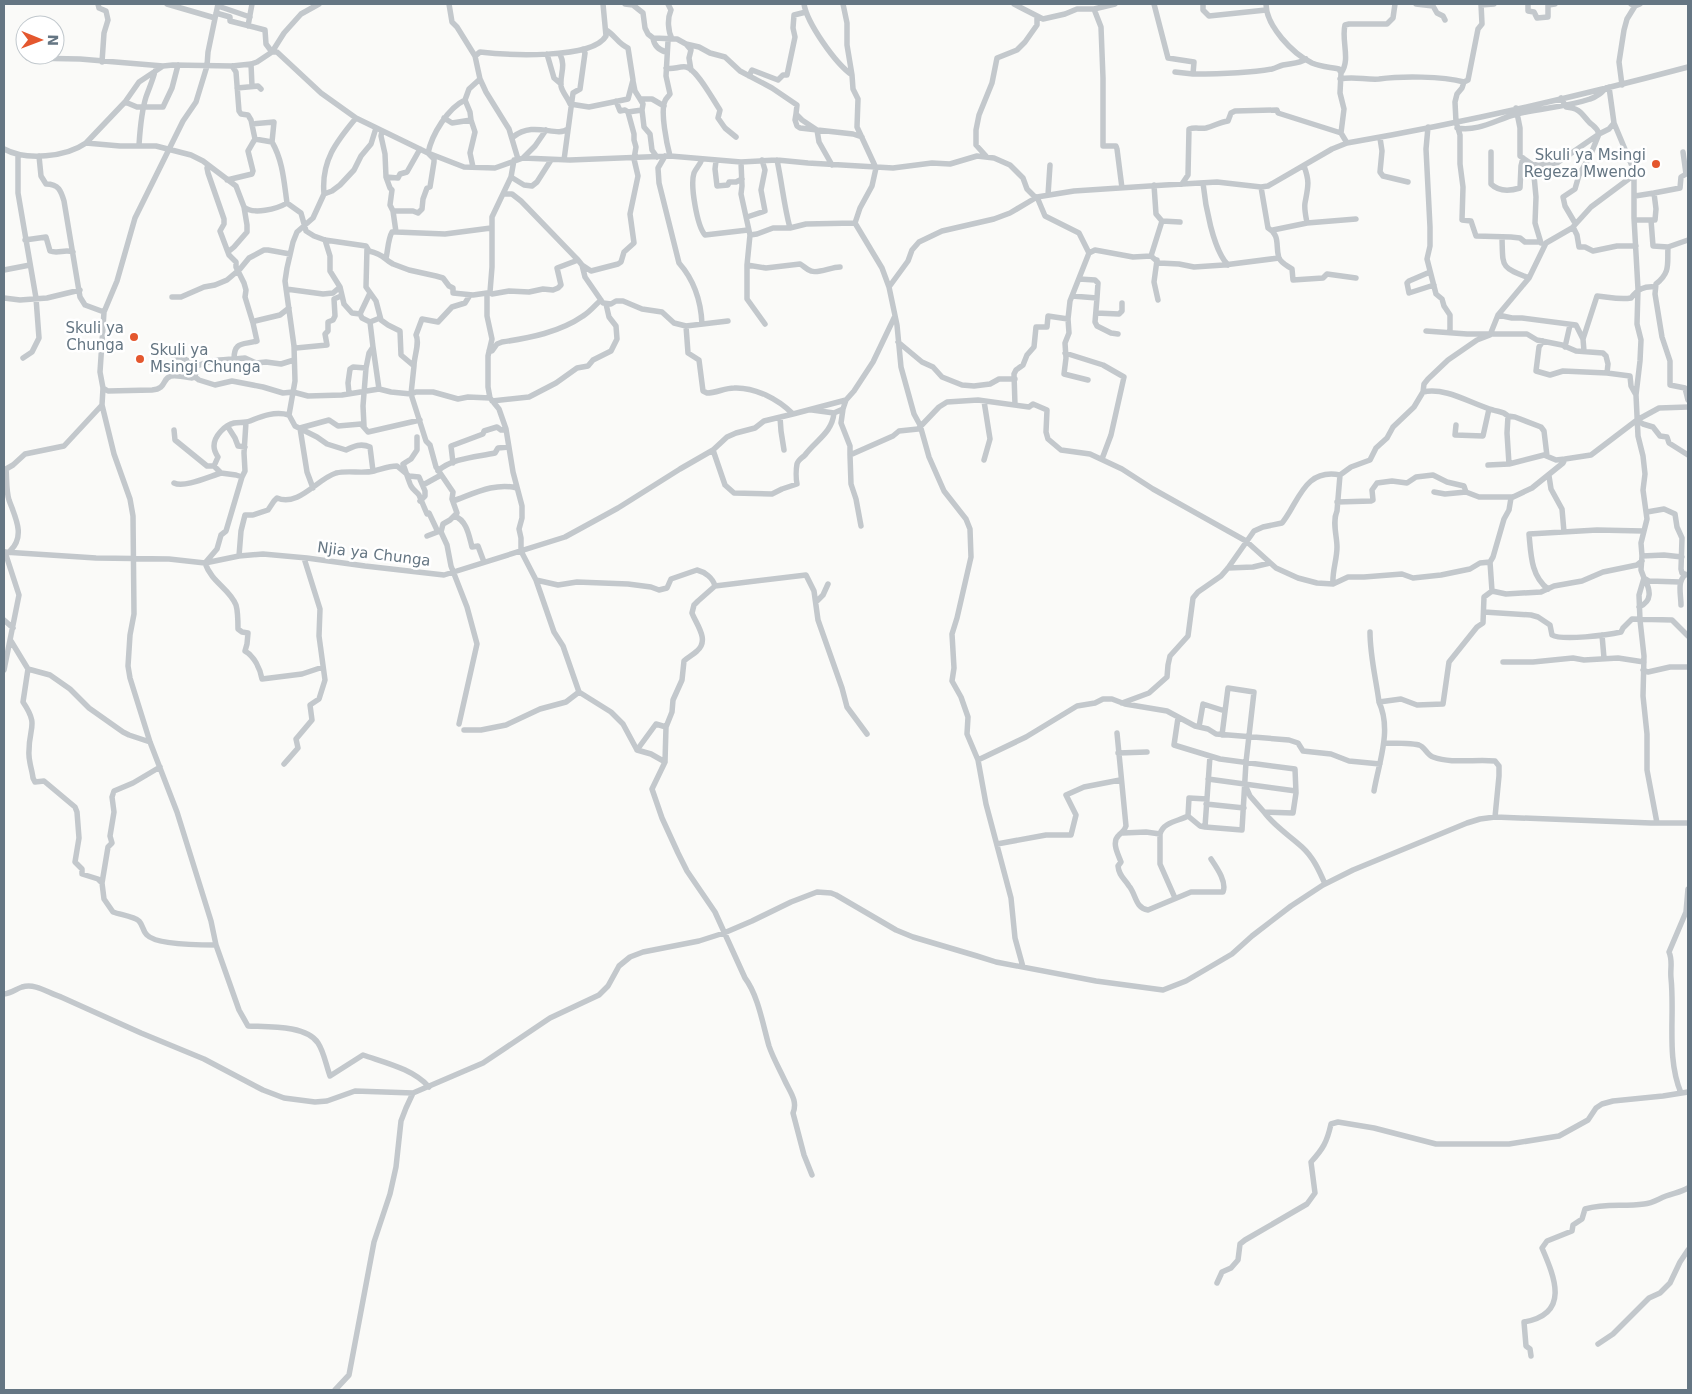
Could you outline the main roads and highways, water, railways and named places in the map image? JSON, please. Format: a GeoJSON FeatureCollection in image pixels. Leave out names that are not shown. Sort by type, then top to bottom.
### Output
{"type":"FeatureCollection","features":[{"type":"Feature","properties":{"kind":"place","name":"Skuli ya Msingi Regeza Mwendo"},"geometry":{"type":"Point","coordinates":[1656,164]}},
{"type":"Feature","properties":{"kind":"place","name":"Skuli ya Chunga"},"geometry":{"type":"Point","coordinates":[134,337]}},
{"type":"Feature","properties":{"kind":"place","name":"Skuli ya Msingi Chunga"},"geometry":{"type":"Point","coordinates":[140,359]}}]}
